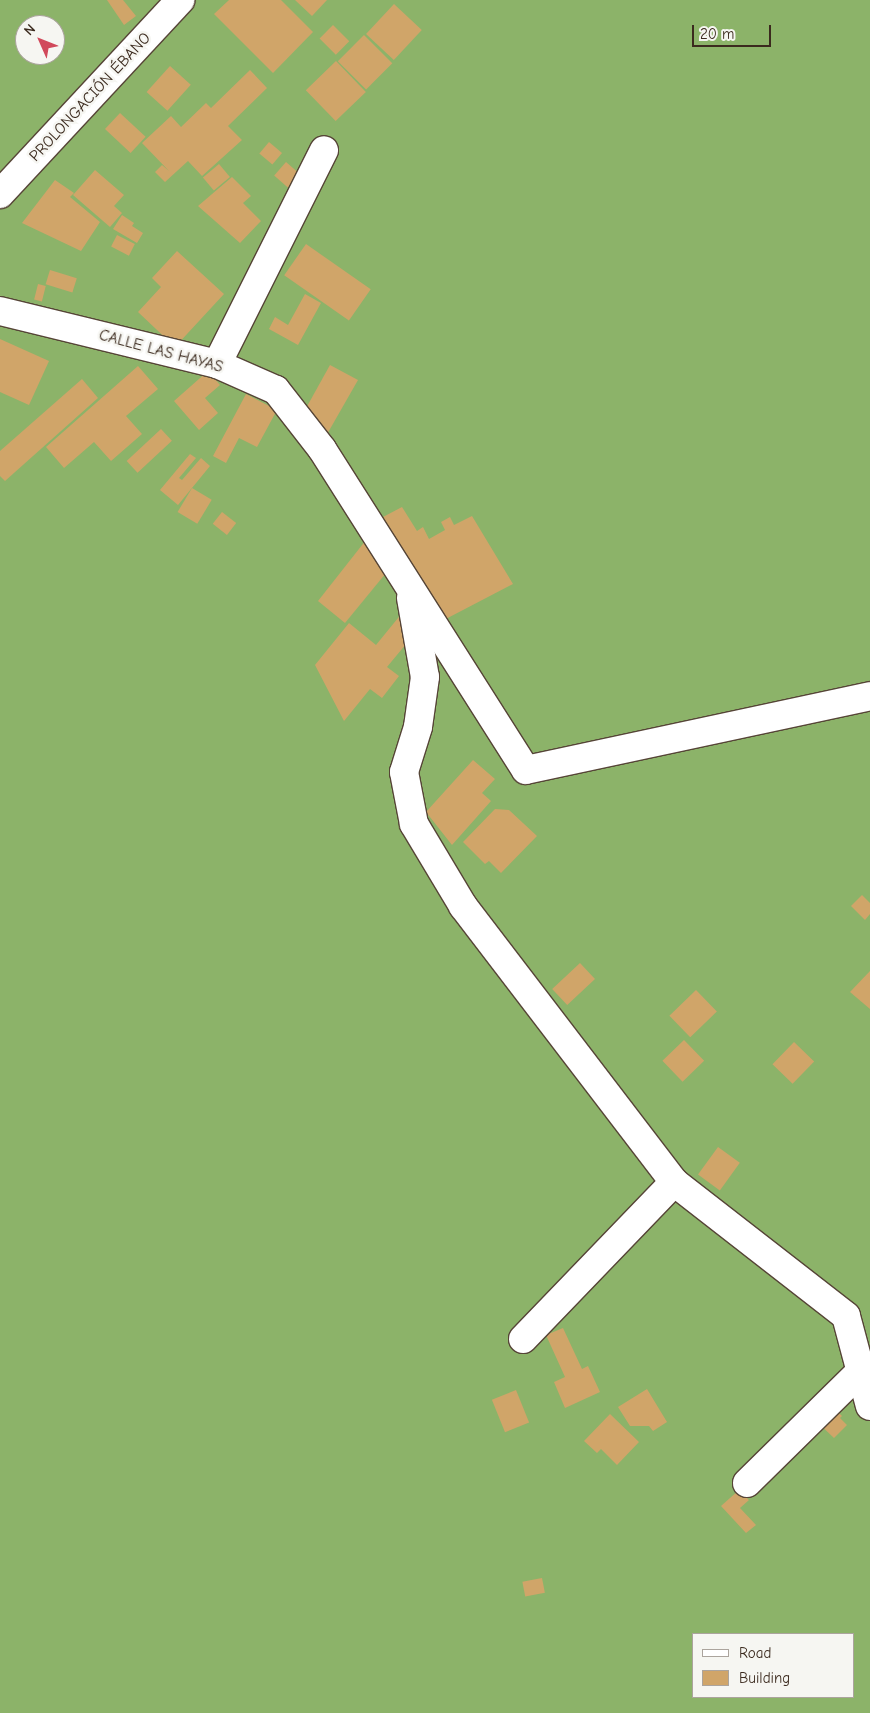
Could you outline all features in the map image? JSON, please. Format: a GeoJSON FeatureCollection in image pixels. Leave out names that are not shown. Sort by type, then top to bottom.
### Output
{"type":"FeatureCollection","features":[{"type":"Feature","properties":{"kind":"street","name":"PROLONGACIÓN ÉBANO"},"geometry":{"type":"LineString","coordinates":[[0,194],[180,0]]}},
{"type":"Feature","properties":{"kind":"street"},"geometry":{"type":"LineString","coordinates":[[217,364],[324,150]]}},
{"type":"Feature","properties":{"kind":"street","name":"CALLE LAS HAYAS"},"geometry":{"type":"LineString","coordinates":[[0,310],[217,364],[276,390],[322,448],[526,770],[870,696]]}},
{"type":"Feature","properties":{"kind":"street"},"geometry":{"type":"LineString","coordinates":[[409,584],[425,677],[418,727],[404,772],[414,824],[463,906],[674,1182],[846,1316],[870,1406]]}},
{"type":"Feature","properties":{"kind":"street"},"geometry":{"type":"LineString","coordinates":[[523,1339],[674,1182]]}},
{"type":"Feature","properties":{"kind":"street"},"geometry":{"type":"LineString","coordinates":[[747,1483],[861,1371]]}},
{"type":"Feature","properties":{"kind":"green space"},"geometry":{"type":"Polygon","coordinates":[[[0,0],[870,0],[870,1713],[0,1713],[0,0]]]}},
{"type":"Feature","properties":{"kind":"building"},"geometry":{"type":"Polygon","coordinates":[[[107,0],[123,0],[136,16],[124,25],[107,0]]]}},
{"type":"Feature","properties":{"kind":"building"},"geometry":{"type":"Polygon","coordinates":[[[229,0],[281,0],[313,32],[273,73],[214,14],[229,0]]]}},
{"type":"Feature","properties":{"kind":"building"},"geometry":{"type":"Polygon","coordinates":[[[295,0],[327,0],[312,16],[295,0]]]}},
{"type":"Feature","properties":{"kind":"building"},"geometry":{"type":"Polygon","coordinates":[[[394,4],[422,30],[394,60],[366,34],[394,4]]]}},
{"type":"Feature","properties":{"kind":"building"},"geometry":{"type":"Polygon","coordinates":[[[333,25],[349,41],[336,55],[320,38],[333,25]]]}},
{"type":"Feature","properties":{"kind":"building"},"geometry":{"type":"Polygon","coordinates":[[[364,35],[392,63],[366,89],[338,61],[364,35]]]}},
{"type":"Feature","properties":{"kind":"building"},"geometry":{"type":"Polygon","coordinates":[[[336,61],[366,92],[336,121],[306,90],[336,61]]]}},
{"type":"Feature","properties":{"kind":"building"},"geometry":{"type":"Polygon","coordinates":[[[170,66],[191,85],[167,111],[147,92],[170,66]]]}},
{"type":"Feature","properties":{"kind":"building"},"geometry":{"type":"Polygon","coordinates":[[[250,70],[267,88],[228,126],[242,140],[202,176],[188,161],[165,182],[155,172],[162,165],[169,171],[142,143],[171,116],[181,127],[206,103],[211,108],[250,70]]]}},
{"type":"Feature","properties":{"kind":"building"},"geometry":{"type":"Polygon","coordinates":[[[120,113],[146,137],[131,153],[105,129],[120,113]]]}},
{"type":"Feature","properties":{"kind":"building"},"geometry":{"type":"Polygon","coordinates":[[[269,142],[282,153],[272,164],[259,153],[269,142]]]}},
{"type":"Feature","properties":{"kind":"building"},"geometry":{"type":"Polygon","coordinates":[[[286,162],[300,174],[288,187],[274,176],[286,162]]]}},
{"type":"Feature","properties":{"kind":"building"},"geometry":{"type":"Polygon","coordinates":[[[219,164],[230,177],[214,191],[203,177],[219,164]]]}},
{"type":"Feature","properties":{"kind":"building"},"geometry":{"type":"Polygon","coordinates":[[[95,170],[124,195],[114,206],[122,213],[110,227],[73,195],[95,170]]]}},
{"type":"Feature","properties":{"kind":"building"},"geometry":{"type":"Polygon","coordinates":[[[232,177],[251,196],[243,203],[261,221],[240,243],[198,206],[232,177]]]}},
{"type":"Feature","properties":{"kind":"building"},"geometry":{"type":"Polygon","coordinates":[[[55,180],[74,193],[70,197],[100,222],[81,251],[22,223],[55,180]]]}},
{"type":"Feature","properties":{"kind":"building"},"geometry":{"type":"Polygon","coordinates":[[[122,215],[134,223],[132,226],[143,233],[137,243],[113,229],[122,215]]]}},
{"type":"Feature","properties":{"kind":"building"},"geometry":{"type":"Polygon","coordinates":[[[117,235],[135,244],[129,256],[111,247],[117,235]]]}},
{"type":"Feature","properties":{"kind":"building"},"geometry":{"type":"Polygon","coordinates":[[[306,244],[371,289],[349,320],[284,275],[306,244]]]}},
{"type":"Feature","properties":{"kind":"building"},"geometry":{"type":"Polygon","coordinates":[[[177,251],[224,294],[175,347],[138,312],[161,287],[152,278],[177,251]]]}},
{"type":"Feature","properties":{"kind":"building"},"geometry":{"type":"Polygon","coordinates":[[[50,270],[77,278],[72,293],[46,284],[50,270]]]}},
{"type":"Feature","properties":{"kind":"building"},"geometry":{"type":"Polygon","coordinates":[[[38,284],[46,286],[42,301],[34,300],[38,284]]]}},
{"type":"Feature","properties":{"kind":"building"},"geometry":{"type":"Polygon","coordinates":[[[305,294],[321,303],[298,345],[269,329],[275,317],[288,325],[305,294]]]}},
{"type":"Feature","properties":{"kind":"building"},"geometry":{"type":"Polygon","coordinates":[[[0,339],[49,361],[29,405],[0,392],[0,339]]]}},
{"type":"Feature","properties":{"kind":"building"},"geometry":{"type":"Polygon","coordinates":[[[330,365],[358,380],[326,436],[305,410],[330,365]]]}},
{"type":"Feature","properties":{"kind":"building"},"geometry":{"type":"Polygon","coordinates":[[[138,366],[158,389],[126,416],[142,434],[111,461],[94,442],[64,468],[46,447],[138,366]]]}},
{"type":"Feature","properties":{"kind":"building"},"geometry":{"type":"Polygon","coordinates":[[[208,371],[220,385],[205,398],[218,413],[199,430],[174,401],[208,371]]]}},
{"type":"Feature","properties":{"kind":"building"},"geometry":{"type":"Polygon","coordinates":[[[82,379],[98,398],[5,481],[0,476],[0,451],[82,379]]]}},
{"type":"Feature","properties":{"kind":"building"},"geometry":{"type":"Polygon","coordinates":[[[246,394],[277,410],[257,447],[239,438],[226,463],[213,456],[246,394]]]}},
{"type":"Feature","properties":{"kind":"building"},"geometry":{"type":"Polygon","coordinates":[[[161,429],[172,441],[138,473],[127,461],[161,429]]]}},
{"type":"Feature","properties":{"kind":"building"},"geometry":{"type":"Polygon","coordinates":[[[190,454],[196,458],[179,478],[182,480],[201,458],[210,466],[178,505],[160,490],[190,454]]]}},
{"type":"Feature","properties":{"kind":"building"},"geometry":{"type":"Polygon","coordinates":[[[192,488],[212,500],[197,524],[178,512],[192,488]]]}},
{"type":"Feature","properties":{"kind":"building"},"geometry":{"type":"Polygon","coordinates":[[[402,507],[417,531],[423,527],[429,539],[445,530],[441,522],[450,517],[454,525],[472,516],[513,584],[440,622],[383,517],[402,507]]]}},
{"type":"Feature","properties":{"kind":"building"},"geometry":{"type":"Polygon","coordinates":[[[222,512],[236,523],[227,535],[213,524],[222,512]]]}},
{"type":"Feature","properties":{"kind":"building"},"geometry":{"type":"Polygon","coordinates":[[[366,540],[386,573],[345,623],[318,601],[366,540]]]}},
{"type":"Feature","properties":{"kind":"building"},"geometry":{"type":"Polygon","coordinates":[[[407,607],[416,632],[387,667],[399,676],[382,698],[370,689],[344,721],[315,665],[349,623],[376,645],[407,607]]]}},
{"type":"Feature","properties":{"kind":"building"},"geometry":{"type":"Polygon","coordinates":[[[473,760],[495,779],[482,793],[491,801],[452,845],[426,812],[473,760]]]}},
{"type":"Feature","properties":{"kind":"building"},"geometry":{"type":"Polygon","coordinates":[[[495,809],[509,810],[537,836],[501,873],[489,861],[485,864],[463,842],[495,809]]]}},
{"type":"Feature","properties":{"kind":"building"},"geometry":{"type":"Polygon","coordinates":[[[862,895],[870,903],[870,914],[865,920],[851,906],[862,895]]]}},
{"type":"Feature","properties":{"kind":"building"},"geometry":{"type":"Polygon","coordinates":[[[580,963],[595,979],[567,1005],[552,989],[580,963]]]}},
{"type":"Feature","properties":{"kind":"building"},"geometry":{"type":"Polygon","coordinates":[[[870,971],[870,1009],[850,992],[870,971]]]}},
{"type":"Feature","properties":{"kind":"building"},"geometry":{"type":"Polygon","coordinates":[[[696,990],[717,1012],[690,1037],[669,1016],[696,990]]]}},
{"type":"Feature","properties":{"kind":"building"},"geometry":{"type":"Polygon","coordinates":[[[684,1040],[704,1061],[683,1082],[662,1061],[684,1040]]]}},
{"type":"Feature","properties":{"kind":"building"},"geometry":{"type":"Polygon","coordinates":[[[794,1042],[814,1061],[793,1084],[772,1064],[794,1042]]]}},
{"type":"Feature","properties":{"kind":"building"},"geometry":{"type":"Polygon","coordinates":[[[718,1147],[740,1163],[720,1190],[698,1175],[718,1147]]]}},
{"type":"Feature","properties":{"kind":"building"},"geometry":{"type":"Polygon","coordinates":[[[563,1328],[582,1369],[588,1366],[600,1392],[565,1408],[554,1382],[565,1377],[546,1335],[563,1328]]]}},
{"type":"Feature","properties":{"kind":"building"},"geometry":{"type":"Polygon","coordinates":[[[647,1389],[667,1422],[653,1431],[649,1426],[630,1426],[618,1407],[647,1389]]]}},
{"type":"Feature","properties":{"kind":"building"},"geometry":{"type":"Polygon","coordinates":[[[516,1390],[529,1422],[505,1432],[492,1400],[516,1390]]]}},
{"type":"Feature","properties":{"kind":"building"},"geometry":{"type":"Polygon","coordinates":[[[830,1404],[842,1416],[840,1418],[847,1425],[834,1438],[815,1420],[830,1404]]]}},
{"type":"Feature","properties":{"kind":"building"},"geometry":{"type":"Polygon","coordinates":[[[610,1414],[639,1442],[617,1465],[601,1449],[597,1453],[584,1441],[610,1414]]]}},
{"type":"Feature","properties":{"kind":"building"},"geometry":{"type":"Polygon","coordinates":[[[739,1490],[749,1500],[740,1508],[756,1525],[746,1533],[721,1506],[739,1490]]]}},
{"type":"Feature","properties":{"kind":"building"},"geometry":{"type":"Polygon","coordinates":[[[542,1578],[545,1593],[525,1597],[522,1582],[542,1578]]]}}]}
